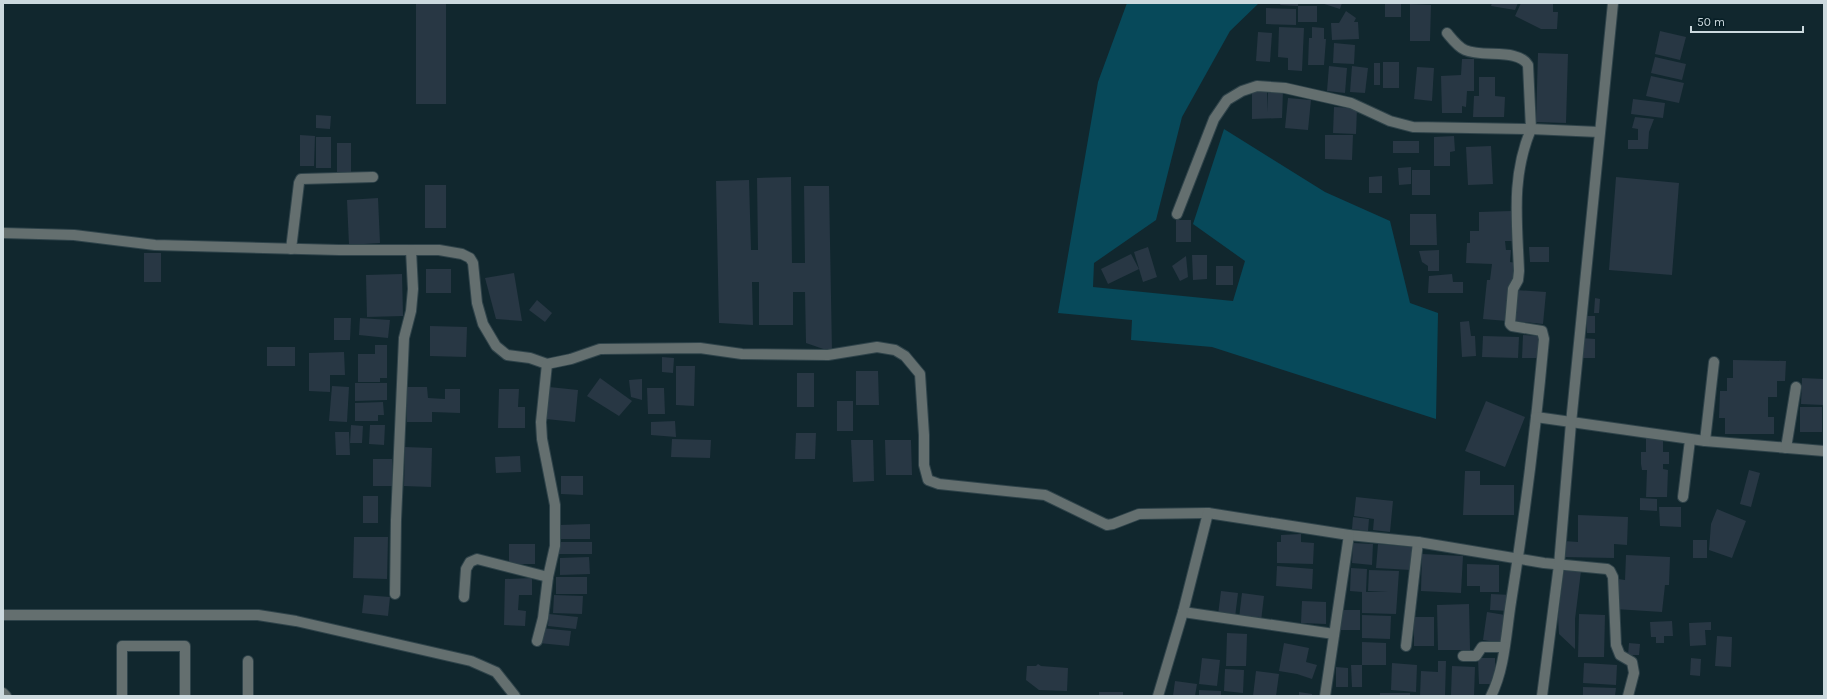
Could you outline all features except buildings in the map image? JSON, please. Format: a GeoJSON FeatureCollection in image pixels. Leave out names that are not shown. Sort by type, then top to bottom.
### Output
{"type":"FeatureCollection","features":[{"type":"Feature","properties":{"kind":"street"},"geometry":{"type":"LineString","coordinates":[[1542,696],[1559,565],[1571,423],[1613,3]]}},
{"type":"Feature","properties":{"kind":"street"},"geometry":{"type":"LineString","coordinates":[[1447,33],[1464,50],[1476,53],[1518,56],[1524,59],[1528,65],[1532,129],[1525,144],[1516,190],[1519,271],[1518,280],[1513,289],[1510,324],[1512,326],[1537,329],[1542,331],[1544,335],[1521,560],[1499,677],[1491,696]]}},
{"type":"Feature","properties":{"kind":"street"},"geometry":{"type":"LineString","coordinates":[[1177,214],[1214,119],[1227,100],[1242,91],[1256,86],[1285,88],[1351,103],[1401,125],[1413,127],[1599,132]]}},
{"type":"Feature","properties":{"kind":"street"},"geometry":{"type":"LineString","coordinates":[[291,249],[299,183],[301,179],[373,177]]}},
{"type":"Feature","properties":{"kind":"street"},"geometry":{"type":"LineString","coordinates":[[3,234],[74,235],[155,246],[439,250],[462,254],[470,258],[473,262],[477,303],[483,324],[496,346],[507,355],[530,358],[546,364],[571,359],[600,349],[700,348],[742,354],[828,355],[877,347],[895,350],[905,356],[920,374],[924,435],[924,465],[928,480],[939,484],[1045,495],[1107,525],[1139,514],[1208,513],[1349,534],[1418,542],[1521,560],[1607,569],[1612,574],[1616,645],[1620,655],[1632,662],[1634,668],[1628,696]]}},
{"type":"Feature","properties":{"kind":"street"},"geometry":{"type":"LineString","coordinates":[[395,594],[396,520],[404,338],[411,311],[413,289],[411,250]]}},
{"type":"Feature","properties":{"kind":"street"},"geometry":{"type":"LineString","coordinates":[[1705,441],[1714,362]]}},
{"type":"Feature","properties":{"kind":"street"},"geometry":{"type":"LineString","coordinates":[[537,641],[543,618],[548,577],[555,546],[555,505],[542,439],[541,422],[546,364]]}},
{"type":"Feature","properties":{"kind":"street"},"geometry":{"type":"LineString","coordinates":[[1786,448],[1796,386]]}},
{"type":"Feature","properties":{"kind":"street"},"geometry":{"type":"LineString","coordinates":[[1536,418],[1690,440],[1824,451]]}},
{"type":"Feature","properties":{"kind":"street"},"geometry":{"type":"LineString","coordinates":[[1683,497],[1690,440]]}},
{"type":"Feature","properties":{"kind":"street"},"geometry":{"type":"LineString","coordinates":[[1158,696],[1183,612],[1208,513]]}},
{"type":"Feature","properties":{"kind":"street"},"geometry":{"type":"LineString","coordinates":[[1325,696],[1349,534]]}},
{"type":"Feature","properties":{"kind":"street"},"geometry":{"type":"LineString","coordinates":[[1406,646],[1418,542]]}},
{"type":"Feature","properties":{"kind":"street"},"geometry":{"type":"LineString","coordinates":[[464,597],[466,569],[470,562],[476,559],[548,577]]}},
{"type":"Feature","properties":{"kind":"street"},"geometry":{"type":"LineString","coordinates":[[1183,612],[1334,634]]}},
{"type":"Feature","properties":{"kind":"street"},"geometry":{"type":"LineString","coordinates":[[3,615],[258,615],[296,621],[471,660],[496,672],[515,696]]}},
{"type":"Feature","properties":{"kind":"street"},"geometry":{"type":"LineString","coordinates":[[122,696],[122,646],[185,646],[185,696]]}},
{"type":"Feature","properties":{"kind":"street"},"geometry":{"type":"LineString","coordinates":[[1462,656],[1476,656],[1482,647],[1504,647]]}},
{"type":"Feature","properties":{"kind":"street"},"geometry":{"type":"LineString","coordinates":[[248,660],[248,696]]}},
{"type":"Feature","properties":{"kind":"street"},"geometry":{"type":"LineString","coordinates":[[3,693],[6,696]]}},
{"type":"Feature","properties":{"kind":"shaded area"},"geometry":{"type":"Polygon","coordinates":[[[1127,3],[1259,3],[1230,31],[1182,117],[1156,220],[1094,263],[1093,287],[1233,301],[1245,261],[1193,224],[1224,129],[1325,192],[1390,221],[1410,303],[1438,313],[1436,419],[1212,347],[1131,340],[1132,320],[1058,313],[1098,82],[1127,3]]]}}]}
